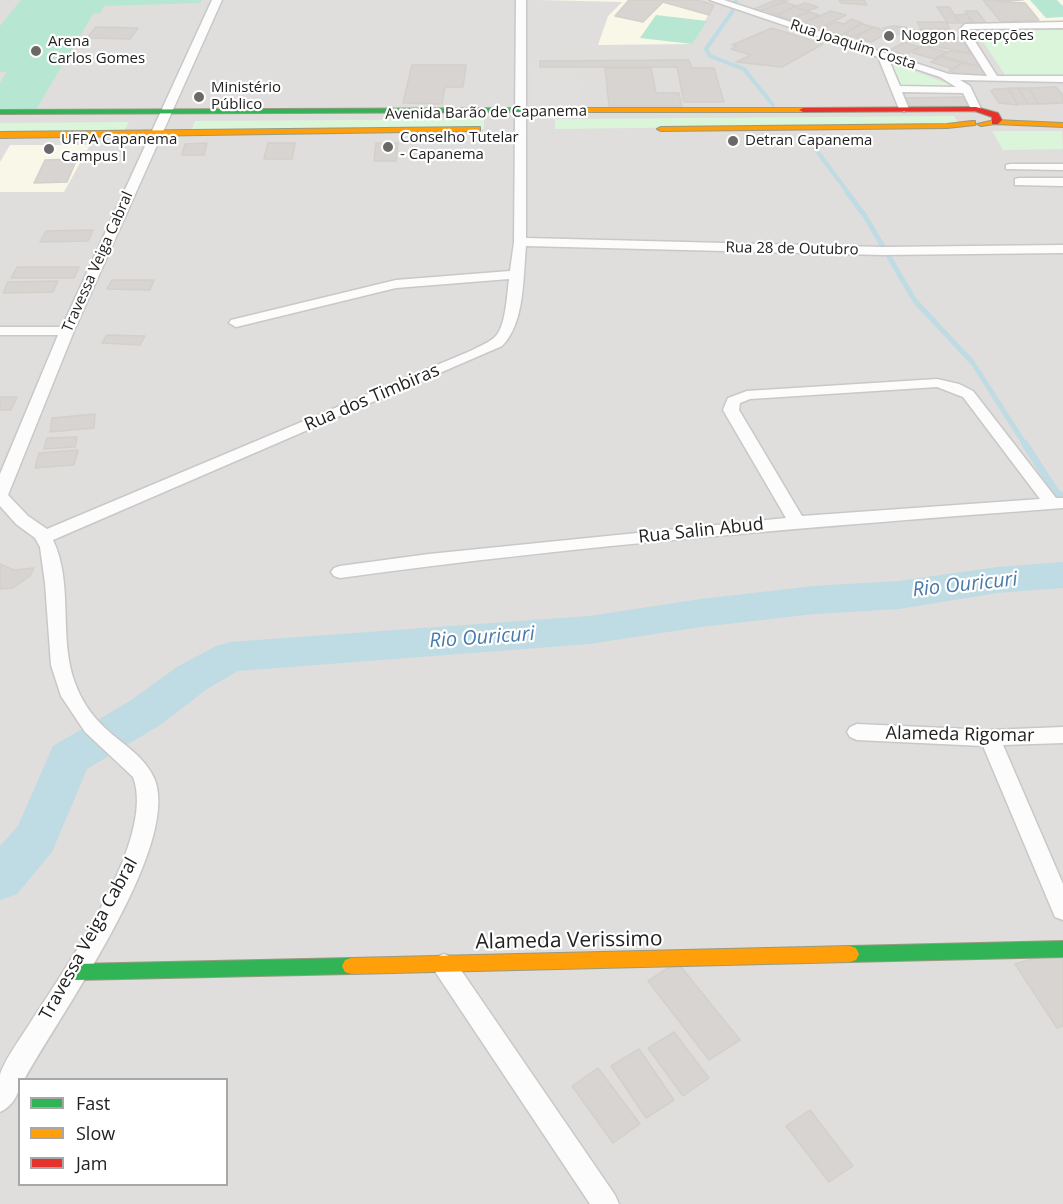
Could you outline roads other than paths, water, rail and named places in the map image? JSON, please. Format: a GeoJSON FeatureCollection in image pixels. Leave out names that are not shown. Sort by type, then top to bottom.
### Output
{"type":"FeatureCollection","features":[{"type":"Feature","properties":{"kind":"street","name":"Travessa Veiga Cabral"},"geometry":{"type":"LineString","coordinates":[[0,1100],[30,1045],[75,972],[134,863],[145,824],[147,802],[146,784],[130,762],[96,731],[72,700],[63,677],[57,638],[52,564],[44,537],[23,521],[0,495],[67,331],[217,0]]}},
{"type":"Feature","properties":{"kind":"street","name":"Rua dos Timbiras"},"geometry":{"type":"LineString","coordinates":[[44,537],[487,349],[503,337],[507,330],[520,242],[514,129],[520,112],[521,0]]}},
{"type":"Feature","properties":{"kind":"street","name":"Rua Joaquim Costa"},"geometry":{"type":"LineString","coordinates":[[715,0],[944,75],[967,89]]}},
{"type":"Feature","properties":{"kind":"street"},"geometry":{"type":"LineString","coordinates":[[990,79],[968,38],[965,29],[968,26],[1063,25]]}},
{"type":"Feature","properties":{"kind":"street"},"geometry":{"type":"LineString","coordinates":[[882,54],[904,109]]}},
{"type":"Feature","properties":{"kind":"street"},"geometry":{"type":"LineString","coordinates":[[944,75],[990,79],[1063,79]]}},
{"type":"Feature","properties":{"kind":"street"},"geometry":{"type":"LineString","coordinates":[[896,90],[967,89],[990,79]]}},
{"type":"Feature","properties":{"kind":"street"},"geometry":{"type":"LineString","coordinates":[[967,89],[976,110]]}},
{"type":"Feature","properties":{"kind":"street","name":"Avenida Barão de Capanema"},"geometry":{"type":"LineString","coordinates":[[0,112],[520,112],[1012,108]]}},
{"type":"Feature","properties":{"kind":"street"},"geometry":{"type":"LineString","coordinates":[[972,123],[959,114],[976,110],[998,117],[995,122]]}},
{"type":"Feature","properties":{"kind":"street"},"geometry":{"type":"LineString","coordinates":[[648,129],[947,126],[995,122],[1063,125]]}},
{"type":"Feature","properties":{"kind":"street","name":"Avenida Barão de Capanema"},"geometry":{"type":"LineString","coordinates":[[0,135],[514,129]]}},
{"type":"Feature","properties":{"kind":"street"},"geometry":{"type":"LineString","coordinates":[[1039,152],[1062,183]]}},
{"type":"Feature","properties":{"kind":"street"},"geometry":{"type":"LineString","coordinates":[[1010,167],[1063,167]]}},
{"type":"Feature","properties":{"kind":"street"},"geometry":{"type":"LineString","coordinates":[[1019,182],[1062,183]]}},
{"type":"Feature","properties":{"kind":"street","name":"Rua 28 de Outubro"},"geometry":{"type":"LineString","coordinates":[[520,242],[872,251],[1063,250]]}},
{"type":"Feature","properties":{"kind":"street"},"geometry":{"type":"LineString","coordinates":[[236,323],[396,285],[516,274]]}},
{"type":"Feature","properties":{"kind":"street"},"geometry":{"type":"LineString","coordinates":[[0,331],[67,331]]}},
{"type":"Feature","properties":{"kind":"street"},"geometry":{"type":"LineString","coordinates":[[797,522],[731,410],[733,401],[747,395],[937,383],[954,387],[968,394],[1058,504]]}},
{"type":"Feature","properties":{"kind":"street","name":"Rua Salin Abud"},"geometry":{"type":"LineString","coordinates":[[340,572],[429,560],[797,522],[1058,504]]}},
{"type":"Feature","properties":{"kind":"street","name":"Alameda Rigomar"},"geometry":{"type":"LineString","coordinates":[[857,732],[990,738],[1063,735]]}},
{"type":"Feature","properties":{"kind":"street"},"geometry":{"type":"LineString","coordinates":[[990,738],[1063,910]]}},
{"type":"Feature","properties":{"kind":"street","name":"Alameda Verissimo"},"geometry":{"type":"LineString","coordinates":[[75,972],[1063,949]]}},
{"type":"Feature","properties":{"kind":"street"},"geometry":{"type":"LineString","coordinates":[[444,965],[606,1204]]}},
{"type":"Feature","properties":{"kind":"waterway"},"geometry":{"type":"LineString","coordinates":[[736,0],[732,12],[706,49],[710,56],[744,69],[773,105]]}},
{"type":"Feature","properties":{"kind":"waterway"},"geometry":{"type":"LineString","coordinates":[[805,135],[849,194]]}},
{"type":"Feature","properties":{"kind":"waterway"},"geometry":{"type":"LineString","coordinates":[[847,192],[865,216],[915,301],[973,363],[1026,446]]}},
{"type":"Feature","properties":{"kind":"waterway"},"geometry":{"type":"LineString","coordinates":[[1025,444],[1056,492],[1063,497]]}},
{"type":"Feature","properties":{"kind":"waterway","name":"Rio Ouricuri"},"geometry":{"type":"LineString","coordinates":[[0,879],[36,838],[69,758],[145,713],[192,678],[230,657],[589,630],[701,613],[814,600],[899,595],[997,580],[1063,575]]}},
{"type":"Feature","properties":{"kind":"place","name":"Noggon Recepções"},"geometry":{"type":"Point","coordinates":[889,36]}},
{"type":"Feature","properties":{"kind":"place","name":"Arena Carlos Gomes"},"geometry":{"type":"Point","coordinates":[36,51]}},
{"type":"Feature","properties":{"kind":"place","name":"Ministério Público"},"geometry":{"type":"Point","coordinates":[199,97]}},
{"type":"Feature","properties":{"kind":"place","name":"Detran Capanema"},"geometry":{"type":"Point","coordinates":[733,141]}},
{"type":"Feature","properties":{"kind":"place","name":"Conselho Tutelar - Capanema"},"geometry":{"type":"Point","coordinates":[388,147]}},
{"type":"Feature","properties":{"kind":"place","name":"UFPA Capanema Campus I"},"geometry":{"type":"Point","coordinates":[49,149]}}]}
